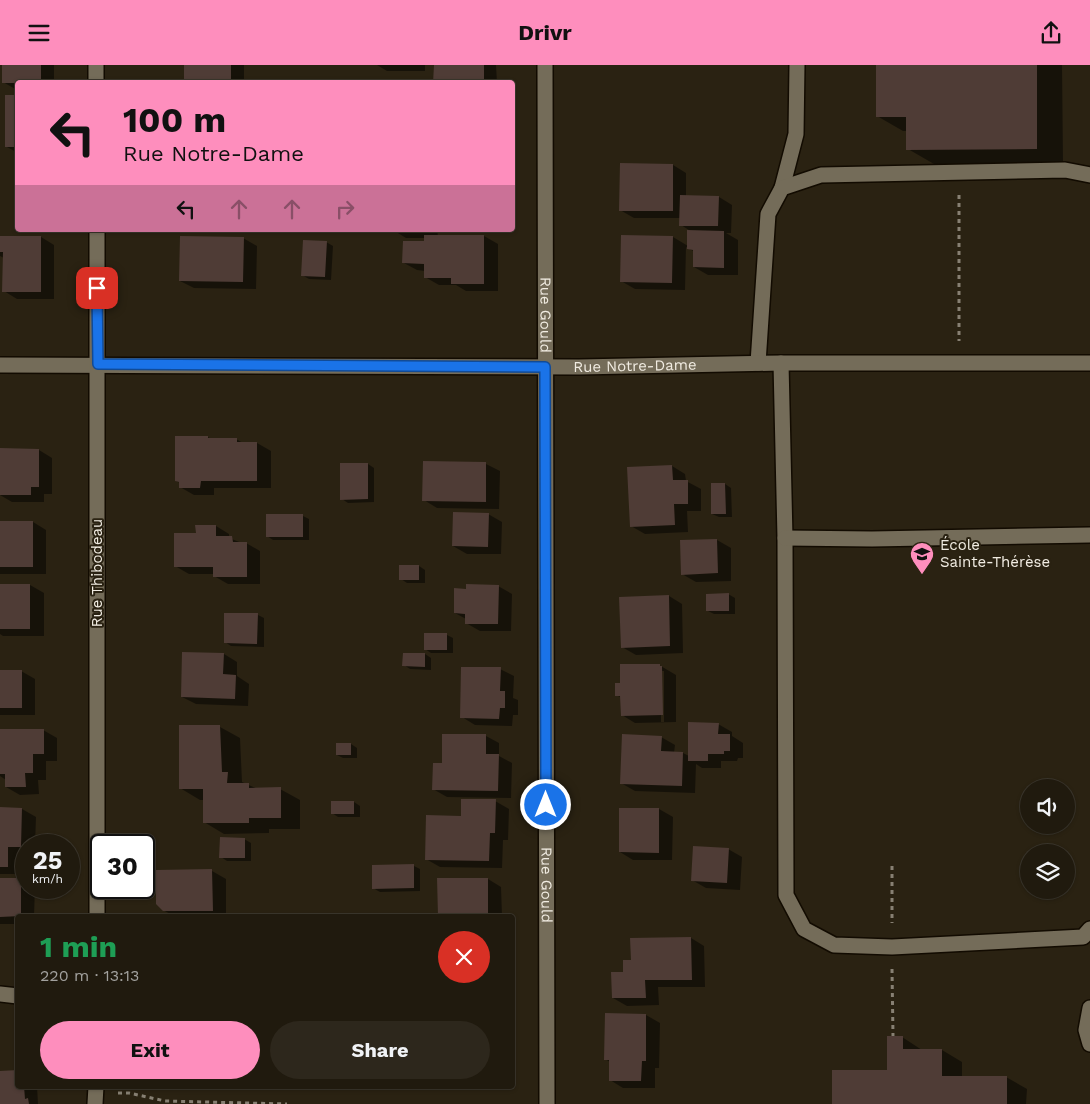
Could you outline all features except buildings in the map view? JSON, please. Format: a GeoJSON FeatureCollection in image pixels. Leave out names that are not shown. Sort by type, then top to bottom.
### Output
{"type":"FeatureCollection","features":[{"type":"Feature","properties":{"kind":"street"},"geometry":{"type":"LineString","coordinates":[[96,65],[96,80]]}},
{"type":"Feature","properties":{"kind":"street","name":"Rue Gould"},"geometry":{"type":"LineString","coordinates":[[546,65],[547,1104]]}},
{"type":"Feature","properties":{"kind":"street"},"geometry":{"type":"LineString","coordinates":[[758,363],[768,214],[782,188],[796,134],[796,65]]}},
{"type":"Feature","properties":{"kind":"street"},"geometry":{"type":"LineString","coordinates":[[782,188],[821,175],[1065,170],[1090,175]]}},
{"type":"Feature","properties":{"kind":"street","name":"Rue Thibodeau"},"geometry":{"type":"LineString","coordinates":[[97,232],[97,914]]}},
{"type":"Feature","properties":{"kind":"street","name":"Rue Notre-Dame"},"geometry":{"type":"LineString","coordinates":[[0,365],[545,367],[758,363],[1090,363]]}},
{"type":"Feature","properties":{"kind":"street"},"geometry":{"type":"LineString","coordinates":[[781,363],[785,538],[786,895],[804,929],[834,945],[892,947],[1083,937],[1090,929]]}},
{"type":"Feature","properties":{"kind":"street"},"geometry":{"type":"LineString","coordinates":[[785,538],[872,539],[1090,535]]}},
{"type":"Feature","properties":{"kind":"street"},"geometry":{"type":"LineString","coordinates":[[0,994],[15,996]]}},
{"type":"Feature","properties":{"kind":"street"},"geometry":{"type":"LineString","coordinates":[[1090,1008],[1086,1030],[1090,1044]]}},
{"type":"Feature","properties":{"kind":"path"},"geometry":{"type":"LineString","coordinates":[[958,172],[959,363]]}},
{"type":"Feature","properties":{"kind":"path"},"geometry":{"type":"LineString","coordinates":[[95,1095],[129,1093],[165,1101],[287,1104]]}},
{"type":"Feature","properties":{"kind":"place","name":"École Sainte-Thérèse"},"geometry":{"type":"Point","coordinates":[922,575]}},
{"type":"Feature","properties":{"kind":"route"},"geometry":{"type":"LineString","coordinates":[[97,288],[98,364],[545,367],[546,805]]}}]}
